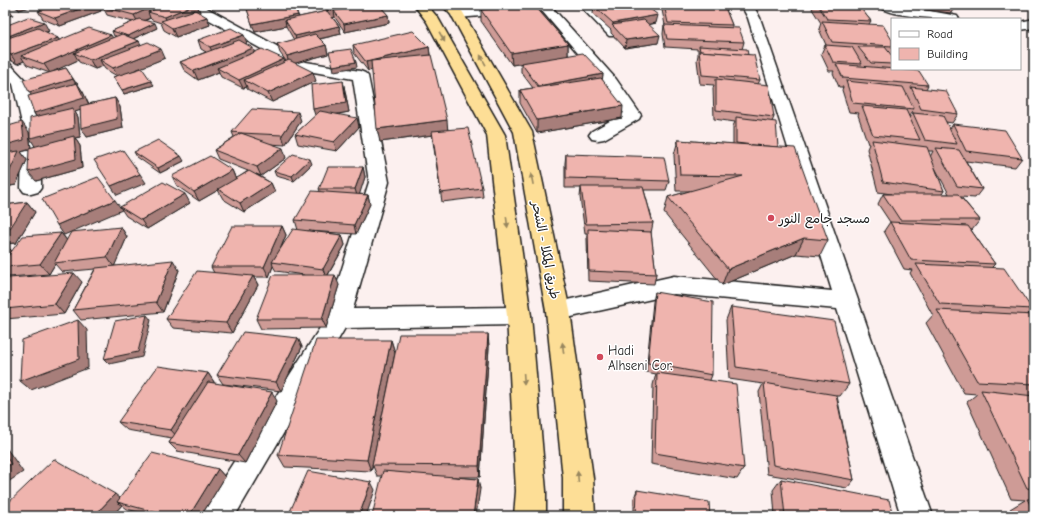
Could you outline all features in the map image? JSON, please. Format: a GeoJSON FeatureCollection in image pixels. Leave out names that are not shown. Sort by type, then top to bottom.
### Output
{"type":"FeatureCollection","features":[{"type":"Feature","properties":{"kind":"highway"},"geometry":{"type":"LineString","coordinates":[[420,5],[433,21],[496,135],[519,316],[531,491],[530,516]]}},
{"type":"Feature","properties":{"kind":"highway","name":"طريق المكلا - الشحر"},"geometry":{"type":"LineString","coordinates":[[453,10],[523,132],[558,311],[578,478],[579,516]]}},
{"type":"Feature","properties":{"kind":"street"},"geometry":{"type":"LineString","coordinates":[[178,5],[201,10],[302,66],[360,76],[379,182],[338,319],[217,516]]}},
{"type":"Feature","properties":{"kind":"street"},"geometry":{"type":"LineString","coordinates":[[585,5],[623,41]]}},
{"type":"Feature","properties":{"kind":"street"},"geometry":{"type":"LineString","coordinates":[[747,5],[754,18],[917,516]]}},
{"type":"Feature","properties":{"kind":"street"},"geometry":{"type":"LineString","coordinates":[[884,5],[900,10],[946,18]]}},
{"type":"Feature","properties":{"kind":"street"},"geometry":{"type":"LineString","coordinates":[[453,10],[546,7],[611,82],[632,115],[598,135]]}},
{"type":"Feature","properties":{"kind":"street"},"geometry":{"type":"LineString","coordinates":[[1021,26],[1034,23]]}},
{"type":"Feature","properties":{"kind":"street"},"geometry":{"type":"LineString","coordinates":[[5,67],[20,83],[32,128],[31,188]]}},
{"type":"Feature","properties":{"kind":"street"},"geometry":{"type":"LineString","coordinates":[[558,311],[674,285],[847,301]]}},
{"type":"Feature","properties":{"kind":"street"},"geometry":{"type":"LineString","coordinates":[[338,319],[519,316]]}},
{"type":"Feature","properties":{"kind":"building"},"geometry":{"type":"Polygon","coordinates":[[[56,5],[90,5],[55,18],[38,11],[56,5]]]}},
{"type":"Feature","properties":{"kind":"building"},"geometry":{"type":"Polygon","coordinates":[[[108,5],[157,5],[134,15],[103,7],[108,5]]]}},
{"type":"Feature","properties":{"kind":"building"},"geometry":{"type":"Polygon","coordinates":[[[165,5],[193,5],[165,17],[148,12],[165,5]]]}},
{"type":"Feature","properties":{"kind":"building"},"geometry":{"type":"Polygon","coordinates":[[[268,5],[293,5],[298,15],[252,24],[247,9],[268,5]]]}},
{"type":"Feature","properties":{"kind":"building"},"geometry":{"type":"Polygon","coordinates":[[[322,5],[351,5],[327,10],[322,5]]]}},
{"type":"Feature","properties":{"kind":"building"},"geometry":{"type":"Polygon","coordinates":[[[365,5],[379,5],[388,15],[344,24],[334,11],[365,5]]]}},
{"type":"Feature","properties":{"kind":"building"},"geometry":{"type":"Polygon","coordinates":[[[514,5],[534,5],[568,44],[511,53],[481,10],[514,5]]]}},
{"type":"Feature","properties":{"kind":"building"},"geometry":{"type":"Polygon","coordinates":[[[645,5],[658,15],[613,23],[594,6],[645,5]]]}},
{"type":"Feature","properties":{"kind":"building"},"geometry":{"type":"Polygon","coordinates":[[[664,5],[724,5],[732,25],[668,23],[664,5]]]}},
{"type":"Feature","properties":{"kind":"building"},"geometry":{"type":"Polygon","coordinates":[[[818,5],[858,5],[871,21],[827,19],[818,5]]]}},
{"type":"Feature","properties":{"kind":"building"},"geometry":{"type":"Polygon","coordinates":[[[195,10],[207,17],[172,28],[161,21],[195,10]]]}},
{"type":"Feature","properties":{"kind":"building"},"geometry":{"type":"Polygon","coordinates":[[[327,11],[339,26],[295,36],[285,20],[327,11]]]}},
{"type":"Feature","properties":{"kind":"building"},"geometry":{"type":"Polygon","coordinates":[[[28,17],[44,22],[5,37],[5,26],[28,17]]]}},
{"type":"Feature","properties":{"kind":"building"},"geometry":{"type":"Polygon","coordinates":[[[139,19],[155,23],[128,36],[112,31],[139,19]]]}},
{"type":"Feature","properties":{"kind":"building"},"geometry":{"type":"Polygon","coordinates":[[[644,20],[660,35],[626,40],[612,25],[644,20]]]}},
{"type":"Feature","properties":{"kind":"building"},"geometry":{"type":"Polygon","coordinates":[[[822,21],[883,25],[891,38],[891,46],[832,42],[822,21]]]}},
{"type":"Feature","properties":{"kind":"building"},"geometry":{"type":"Polygon","coordinates":[[[664,25],[739,28],[744,42],[667,39],[664,25]]]}},
{"type":"Feature","properties":{"kind":"building"},"geometry":{"type":"Polygon","coordinates":[[[38,28],[58,38],[11,55],[5,51],[5,39],[38,28]]]}},
{"type":"Feature","properties":{"kind":"building"},"geometry":{"type":"Polygon","coordinates":[[[89,28],[111,35],[44,64],[21,56],[89,28]]]}},
{"type":"Feature","properties":{"kind":"building"},"geometry":{"type":"Polygon","coordinates":[[[231,28],[244,35],[210,47],[198,40],[231,28]]]}},
{"type":"Feature","properties":{"kind":"building"},"geometry":{"type":"Polygon","coordinates":[[[413,31],[429,47],[366,62],[353,45],[413,31]]]}},
{"type":"Feature","properties":{"kind":"building"},"geometry":{"type":"Polygon","coordinates":[[[122,34],[139,41],[90,60],[74,53],[122,34]]]}},
{"type":"Feature","properties":{"kind":"building"},"geometry":{"type":"Polygon","coordinates":[[[315,34],[326,45],[287,56],[277,44],[315,34]]]}},
{"type":"Feature","properties":{"kind":"building"},"geometry":{"type":"Polygon","coordinates":[[[239,40],[253,48],[194,71],[180,62],[239,40]]]}},
{"type":"Feature","properties":{"kind":"building"},"geometry":{"type":"Polygon","coordinates":[[[148,42],[161,49],[113,68],[100,60],[148,42]]]}},
{"type":"Feature","properties":{"kind":"building"},"geometry":{"type":"Polygon","coordinates":[[[825,45],[852,47],[862,64],[833,62],[825,45]]]}},
{"type":"Feature","properties":{"kind":"building"},"geometry":{"type":"Polygon","coordinates":[[[699,46],[747,49],[748,55],[700,51],[699,46]]]}},
{"type":"Feature","properties":{"kind":"building"},"geometry":{"type":"Polygon","coordinates":[[[858,47],[885,47],[891,55],[891,64],[871,63],[858,47]]]}},
{"type":"Feature","properties":{"kind":"building"},"geometry":{"type":"Polygon","coordinates":[[[262,49],[284,59],[239,80],[217,68],[262,49]]]}},
{"type":"Feature","properties":{"kind":"building"},"geometry":{"type":"Polygon","coordinates":[[[351,49],[356,62],[333,66],[329,52],[351,49]]]}},
{"type":"Feature","properties":{"kind":"building"},"geometry":{"type":"Polygon","coordinates":[[[699,51],[754,55],[760,80],[702,75],[699,51]]]}},
{"type":"Feature","properties":{"kind":"building"},"geometry":{"type":"Polygon","coordinates":[[[583,53],[603,74],[538,86],[521,63],[583,53]]]}},
{"type":"Feature","properties":{"kind":"building"},"geometry":{"type":"Polygon","coordinates":[[[431,55],[447,120],[377,129],[371,61],[431,55]]]}},
{"type":"Feature","properties":{"kind":"building"},"geometry":{"type":"Polygon","coordinates":[[[289,60],[313,72],[268,93],[244,80],[289,60]]]}},
{"type":"Feature","properties":{"kind":"building"},"geometry":{"type":"Polygon","coordinates":[[[836,64],[891,69],[891,70],[919,71],[928,85],[843,78],[836,64]]]}},
{"type":"Feature","properties":{"kind":"building"},"geometry":{"type":"Polygon","coordinates":[[[66,68],[73,79],[29,92],[23,80],[66,68]]]}},
{"type":"Feature","properties":{"kind":"building"},"geometry":{"type":"Polygon","coordinates":[[[142,68],[151,81],[122,90],[113,77],[142,68]]]}},
{"type":"Feature","properties":{"kind":"building"},"geometry":{"type":"Polygon","coordinates":[[[601,78],[623,106],[537,120],[520,90],[601,78]]]}},
{"type":"Feature","properties":{"kind":"building"},"geometry":{"type":"Polygon","coordinates":[[[716,79],[769,85],[774,117],[716,110],[716,79]]]}},
{"type":"Feature","properties":{"kind":"building"},"geometry":{"type":"Polygon","coordinates":[[[343,81],[346,103],[313,109],[311,85],[343,81]]]}},
{"type":"Feature","properties":{"kind":"building"},"geometry":{"type":"Polygon","coordinates":[[[846,81],[903,87],[914,109],[853,103],[846,81]]]}},
{"type":"Feature","properties":{"kind":"building"},"geometry":{"type":"Polygon","coordinates":[[[77,83],[84,98],[34,113],[28,96],[77,83]]]}},
{"type":"Feature","properties":{"kind":"building"},"geometry":{"type":"Polygon","coordinates":[[[911,87],[946,91],[958,114],[921,109],[911,87]]]}},
{"type":"Feature","properties":{"kind":"building"},"geometry":{"type":"Polygon","coordinates":[[[115,98],[117,119],[81,128],[80,106],[115,98]]]}},
{"type":"Feature","properties":{"kind":"building"},"geometry":{"type":"Polygon","coordinates":[[[862,106],[906,110],[920,140],[873,135],[862,106]]]}},
{"type":"Feature","properties":{"kind":"building"},"geometry":{"type":"Polygon","coordinates":[[[73,108],[74,128],[30,138],[30,118],[73,108]]]}},
{"type":"Feature","properties":{"kind":"building"},"geometry":{"type":"Polygon","coordinates":[[[252,109],[298,112],[282,135],[232,132],[252,109]]]}},
{"type":"Feature","properties":{"kind":"building"},"geometry":{"type":"Polygon","coordinates":[[[320,111],[357,118],[334,142],[295,134],[320,111]]]}},
{"type":"Feature","properties":{"kind":"building"},"geometry":{"type":"Polygon","coordinates":[[[913,113],[943,116],[957,144],[925,140],[913,113]]]}},
{"type":"Feature","properties":{"kind":"building"},"geometry":{"type":"Polygon","coordinates":[[[736,117],[776,122],[778,147],[736,143],[736,117]]]}},
{"type":"Feature","properties":{"kind":"building"},"geometry":{"type":"Polygon","coordinates":[[[22,122],[24,140],[5,145],[5,127],[22,122]]]}},
{"type":"Feature","properties":{"kind":"building"},"geometry":{"type":"Polygon","coordinates":[[[953,124],[1005,130],[1022,158],[966,151],[953,124]]]}},
{"type":"Feature","properties":{"kind":"building"},"geometry":{"type":"Polygon","coordinates":[[[468,128],[482,188],[441,193],[432,131],[468,128]]]}},
{"type":"Feature","properties":{"kind":"building"},"geometry":{"type":"Polygon","coordinates":[[[241,133],[283,148],[257,167],[214,150],[241,133]]]}},
{"type":"Feature","properties":{"kind":"building"},"geometry":{"type":"Polygon","coordinates":[[[74,136],[76,159],[28,172],[29,148],[74,136]]]}},
{"type":"Feature","properties":{"kind":"building"},"geometry":{"type":"Polygon","coordinates":[[[158,140],[181,156],[158,168],[134,152],[158,140]]]}},
{"type":"Feature","properties":{"kind":"building"},"geometry":{"type":"Polygon","coordinates":[[[678,140],[795,148],[828,240],[804,238],[728,269],[668,197],[743,176],[680,175],[678,140]]]}},
{"type":"Feature","properties":{"kind":"building"},"geometry":{"type":"Polygon","coordinates":[[[872,140],[927,147],[944,191],[883,182],[872,140]]]}},
{"type":"Feature","properties":{"kind":"building"},"geometry":{"type":"Polygon","coordinates":[[[936,148],[959,150],[982,189],[957,186],[936,148]]]}},
{"type":"Feature","properties":{"kind":"building"},"geometry":{"type":"Polygon","coordinates":[[[123,150],[140,174],[111,186],[94,160],[123,150]]]}},
{"type":"Feature","properties":{"kind":"building"},"geometry":{"type":"Polygon","coordinates":[[[19,151],[8,175],[5,176],[5,153],[19,151]]]}},
{"type":"Feature","properties":{"kind":"building"},"geometry":{"type":"Polygon","coordinates":[[[293,154],[310,159],[292,176],[274,171],[293,154]]]}},
{"type":"Feature","properties":{"kind":"building"},"geometry":{"type":"Polygon","coordinates":[[[566,154],[664,157],[669,181],[566,178],[566,154]]]}},
{"type":"Feature","properties":{"kind":"building"},"geometry":{"type":"Polygon","coordinates":[[[210,156],[232,170],[194,192],[172,176],[210,156]]]}},
{"type":"Feature","properties":{"kind":"building"},"geometry":{"type":"Polygon","coordinates":[[[328,167],[363,167],[355,189],[319,189],[328,167]]]}},
{"type":"Feature","properties":{"kind":"building"},"geometry":{"type":"Polygon","coordinates":[[[249,171],[271,183],[240,203],[218,189],[249,171]]]}},
{"type":"Feature","properties":{"kind":"building"},"geometry":{"type":"Polygon","coordinates":[[[98,177],[115,200],[57,225],[42,199],[98,177]]]}},
{"type":"Feature","properties":{"kind":"building"},"geometry":{"type":"Polygon","coordinates":[[[163,182],[185,194],[141,220],[120,207],[163,182]]]}},
{"type":"Feature","properties":{"kind":"building"},"geometry":{"type":"Polygon","coordinates":[[[581,187],[643,187],[653,223],[586,224],[581,187]]]}},
{"type":"Feature","properties":{"kind":"building"},"geometry":{"type":"Polygon","coordinates":[[[312,191],[368,195],[354,225],[295,220],[312,191]]]}},
{"type":"Feature","properties":{"kind":"building"},"geometry":{"type":"Polygon","coordinates":[[[883,194],[958,194],[980,220],[900,220],[883,194]]]}},
{"type":"Feature","properties":{"kind":"building"},"geometry":{"type":"Polygon","coordinates":[[[27,202],[7,233],[5,234],[5,205],[27,202]]]}},
{"type":"Feature","properties":{"kind":"building"},"geometry":{"type":"Polygon","coordinates":[[[890,222],[968,226],[995,264],[911,260],[890,222]]]}},
{"type":"Feature","properties":{"kind":"building"},"geometry":{"type":"Polygon","coordinates":[[[232,226],[282,226],[264,267],[211,267],[232,226]]]}},
{"type":"Feature","properties":{"kind":"building"},"geometry":{"type":"Polygon","coordinates":[[[121,227],[107,257],[54,263],[71,232],[121,227]]]}},
{"type":"Feature","properties":{"kind":"building"},"geometry":{"type":"Polygon","coordinates":[[[293,229],[342,235],[323,269],[272,262],[293,229]]]}},
{"type":"Feature","properties":{"kind":"building"},"geometry":{"type":"Polygon","coordinates":[[[588,229],[651,232],[656,274],[589,271],[588,229]]]}},
{"type":"Feature","properties":{"kind":"building"},"geometry":{"type":"Polygon","coordinates":[[[61,233],[40,264],[5,267],[5,260],[23,236],[61,233]]]}},
{"type":"Feature","properties":{"kind":"building"},"geometry":{"type":"Polygon","coordinates":[[[173,260],[156,302],[73,310],[96,268],[173,260]]]}},
{"type":"Feature","properties":{"kind":"building"},"geometry":{"type":"Polygon","coordinates":[[[916,264],[1004,268],[1032,309],[940,304],[916,264]]]}},
{"type":"Feature","properties":{"kind":"building"},"geometry":{"type":"Polygon","coordinates":[[[197,271],[253,276],[226,323],[166,319],[197,271]]]}},
{"type":"Feature","properties":{"kind":"building"},"geometry":{"type":"Polygon","coordinates":[[[74,273],[55,304],[5,309],[5,284],[9,278],[74,273]]]}},
{"type":"Feature","properties":{"kind":"building"},"geometry":{"type":"Polygon","coordinates":[[[273,275],[335,275],[322,319],[256,319],[273,275]]]}},
{"type":"Feature","properties":{"kind":"building"},"geometry":{"type":"Polygon","coordinates":[[[655,292],[713,302],[712,375],[648,363],[655,292]]]}},
{"type":"Feature","properties":{"kind":"building"},"geometry":{"type":"Polygon","coordinates":[[[731,307],[834,321],[849,384],[736,367],[731,307]]]}},
{"type":"Feature","properties":{"kind":"building"},"geometry":{"type":"Polygon","coordinates":[[[937,310],[1034,315],[1034,384],[977,381],[937,310]]]}},
{"type":"Feature","properties":{"kind":"building"},"geometry":{"type":"Polygon","coordinates":[[[147,315],[138,352],[104,359],[115,321],[147,315]]]}},
{"type":"Feature","properties":{"kind":"building"},"geometry":{"type":"Polygon","coordinates":[[[78,320],[79,359],[20,381],[22,340],[78,320]]]}},
{"type":"Feature","properties":{"kind":"building"},"geometry":{"type":"Polygon","coordinates":[[[243,332],[298,338],[276,382],[217,375],[243,332]]]}},
{"type":"Feature","properties":{"kind":"building"},"geometry":{"type":"Polygon","coordinates":[[[399,334],[488,334],[479,466],[372,465],[399,334]]]}},
{"type":"Feature","properties":{"kind":"building"},"geometry":{"type":"Polygon","coordinates":[[[316,340],[391,340],[367,460],[278,455],[316,340]]]}},
{"type":"Feature","properties":{"kind":"building"},"geometry":{"type":"Polygon","coordinates":[[[158,366],[208,373],[171,430],[118,422],[158,366]]]}},
{"type":"Feature","properties":{"kind":"building"},"geometry":{"type":"Polygon","coordinates":[[[657,373],[736,384],[744,468],[655,453],[657,373]]]}},
{"type":"Feature","properties":{"kind":"building"},"geometry":{"type":"Polygon","coordinates":[[[208,382],[272,392],[238,455],[169,443],[208,382]]]}},
{"type":"Feature","properties":{"kind":"building"},"geometry":{"type":"Polygon","coordinates":[[[764,383],[836,395],[854,480],[773,465],[764,383]]]}},
{"type":"Feature","properties":{"kind":"building"},"geometry":{"type":"Polygon","coordinates":[[[981,390],[1034,396],[1034,489],[1027,488],[981,390]]]}},
{"type":"Feature","properties":{"kind":"building"},"geometry":{"type":"Polygon","coordinates":[[[152,453],[218,469],[189,516],[169,516],[117,502],[152,453]]]}},
{"type":"Feature","properties":{"kind":"building"},"geometry":{"type":"Polygon","coordinates":[[[5,455],[11,464],[5,468],[5,455]]]}},
{"type":"Feature","properties":{"kind":"building"},"geometry":{"type":"Polygon","coordinates":[[[54,459],[115,494],[94,516],[15,516],[5,510],[5,506],[54,459]]]}},
{"type":"Feature","properties":{"kind":"building"},"geometry":{"type":"Polygon","coordinates":[[[308,471],[371,482],[359,516],[288,516],[308,471]]]}},
{"type":"Feature","properties":{"kind":"building"},"geometry":{"type":"Polygon","coordinates":[[[383,471],[478,479],[473,516],[372,516],[383,471]]]}},
{"type":"Feature","properties":{"kind":"building"},"geometry":{"type":"Polygon","coordinates":[[[781,479],[889,500],[893,516],[785,516],[781,479]]]}},
{"type":"Feature","properties":{"kind":"building"},"geometry":{"type":"Polygon","coordinates":[[[637,490],[709,502],[710,516],[636,516],[637,490]]]}},
{"type":"Feature","properties":{"kind":"building"},"geometry":{"type":"Polygon","coordinates":[[[1027,499],[1034,499],[1034,511],[1027,499]]]}},
{"type":"Feature","properties":{"kind":"place","name":"مسجد جامع النور"},"geometry":{"type":"Point","coordinates":[771,218]}},
{"type":"Feature","properties":{"kind":"place","name":"Hadi Alhseni Cor."},"geometry":{"type":"Point","coordinates":[600,357]}}]}
